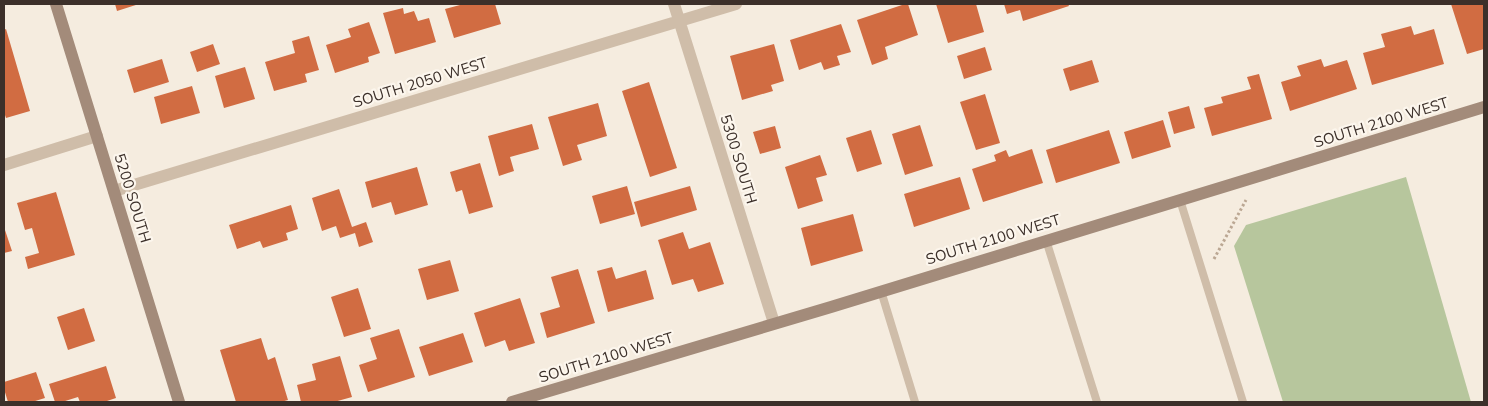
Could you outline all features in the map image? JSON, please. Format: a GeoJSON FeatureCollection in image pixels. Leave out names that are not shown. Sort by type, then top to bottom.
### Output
{"type":"FeatureCollection","features":[{"type":"Feature","properties":{"kind":"street","name":"5200 SOUTH"},"geometry":{"type":"LineString","coordinates":[[56,4],[179,402]]}},
{"type":"Feature","properties":{"kind":"street","name":"5300 SOUTH"},"geometry":{"type":"LineString","coordinates":[[674,4],[774,323]]}},
{"type":"Feature","properties":{"kind":"street","name":"SOUTH 2050 WEST"},"geometry":{"type":"LineString","coordinates":[[114,191],[736,4]]}},
{"type":"Feature","properties":{"kind":"street","name":"SOUTH 2100 WEST"},"geometry":{"type":"LineString","coordinates":[[512,402],[1484,107]]}},
{"type":"Feature","properties":{"kind":"street"},"geometry":{"type":"LineString","coordinates":[[4,165],[97,136]]}},
{"type":"Feature","properties":{"kind":"lane"},"geometry":{"type":"LineString","coordinates":[[1180,200],[1243,402]]}},
{"type":"Feature","properties":{"kind":"lane"},"geometry":{"type":"LineString","coordinates":[[1046,240],[1098,402]]}},
{"type":"Feature","properties":{"kind":"lane"},"geometry":{"type":"LineString","coordinates":[[881,290],[915,402]]}},
{"type":"Feature","properties":{"kind":"path"},"geometry":{"type":"LineString","coordinates":[[1211,264],[1246,200]]}},
{"type":"Feature","properties":{"kind":"green space"},"geometry":{"type":"Polygon","coordinates":[[[1406,177],[1471,402],[1283,402],[1234,246],[1246,225],[1406,177]]]}},
{"type":"Feature","properties":{"kind":"building"},"geometry":{"type":"Polygon","coordinates":[[[115,4],[139,4],[117,11],[115,4]]]}},
{"type":"Feature","properties":{"kind":"building"},"geometry":{"type":"Polygon","coordinates":[[[459,4],[495,4],[501,24],[454,38],[445,9],[459,4]]]}},
{"type":"Feature","properties":{"kind":"building"},"geometry":{"type":"Polygon","coordinates":[[[908,4],[918,35],[885,47],[888,59],[872,65],[857,20],[908,4]]]}},
{"type":"Feature","properties":{"kind":"building"},"geometry":{"type":"Polygon","coordinates":[[[936,4],[976,4],[984,32],[948,43],[936,4]]]}},
{"type":"Feature","properties":{"kind":"building"},"geometry":{"type":"Polygon","coordinates":[[[1004,4],[1068,4],[1069,6],[1023,21],[1020,10],[1007,14],[1004,4]]]}},
{"type":"Feature","properties":{"kind":"building"},"geometry":{"type":"Polygon","coordinates":[[[1451,4],[1484,4],[1484,49],[1467,54],[1451,4]]]}},
{"type":"Feature","properties":{"kind":"building"},"geometry":{"type":"Polygon","coordinates":[[[403,8],[404,14],[414,11],[418,21],[429,18],[436,42],[395,54],[383,13],[403,8]]]}},
{"type":"Feature","properties":{"kind":"building"},"geometry":{"type":"Polygon","coordinates":[[[369,22],[380,53],[368,57],[369,62],[335,73],[326,45],[351,37],[348,29],[369,22]]]}},
{"type":"Feature","properties":{"kind":"building"},"geometry":{"type":"Polygon","coordinates":[[[841,24],[851,52],[837,56],[840,65],[824,70],[821,62],[799,70],[790,40],[841,24]]]}},
{"type":"Feature","properties":{"kind":"building"},"geometry":{"type":"Polygon","coordinates":[[[1411,26],[1414,35],[1434,29],[1444,64],[1372,85],[1363,53],[1385,47],[1381,34],[1411,26]]]}},
{"type":"Feature","properties":{"kind":"building"},"geometry":{"type":"Polygon","coordinates":[[[6,29],[30,111],[6,118],[4,112],[4,30],[6,29]]]}},
{"type":"Feature","properties":{"kind":"building"},"geometry":{"type":"Polygon","coordinates":[[[309,36],[319,70],[305,74],[307,82],[274,91],[265,62],[295,53],[292,41],[309,36]]]}},
{"type":"Feature","properties":{"kind":"building"},"geometry":{"type":"Polygon","coordinates":[[[213,44],[220,64],[197,72],[190,52],[213,44]]]}},
{"type":"Feature","properties":{"kind":"building"},"geometry":{"type":"Polygon","coordinates":[[[774,44],[784,81],[771,85],[773,91],[742,100],[730,56],[774,44]]]}},
{"type":"Feature","properties":{"kind":"building"},"geometry":{"type":"Polygon","coordinates":[[[985,47],[992,70],[964,79],[957,56],[985,47]]]}},
{"type":"Feature","properties":{"kind":"building"},"geometry":{"type":"Polygon","coordinates":[[[162,59],[169,82],[134,93],[127,70],[162,59]]]}},
{"type":"Feature","properties":{"kind":"building"},"geometry":{"type":"Polygon","coordinates":[[[1321,59],[1324,67],[1347,60],[1357,89],[1290,111],[1281,82],[1301,76],[1297,66],[1321,59]]]}},
{"type":"Feature","properties":{"kind":"building"},"geometry":{"type":"Polygon","coordinates":[[[1092,60],[1099,82],[1070,91],[1063,69],[1092,60]]]}},
{"type":"Feature","properties":{"kind":"building"},"geometry":{"type":"Polygon","coordinates":[[[245,67],[255,99],[224,108],[215,76],[245,67]]]}},
{"type":"Feature","properties":{"kind":"building"},"geometry":{"type":"Polygon","coordinates":[[[1259,74],[1272,119],[1212,136],[1204,108],[1223,103],[1221,97],[1251,89],[1247,77],[1259,74]]]}},
{"type":"Feature","properties":{"kind":"building"},"geometry":{"type":"Polygon","coordinates":[[[649,82],[677,168],[650,177],[622,91],[649,82]]]}},
{"type":"Feature","properties":{"kind":"building"},"geometry":{"type":"Polygon","coordinates":[[[192,86],[200,113],[161,124],[154,97],[192,86]]]}},
{"type":"Feature","properties":{"kind":"building"},"geometry":{"type":"Polygon","coordinates":[[[985,94],[1000,143],[976,150],[960,102],[985,94]]]}},
{"type":"Feature","properties":{"kind":"building"},"geometry":{"type":"Polygon","coordinates":[[[598,103],[607,136],[577,145],[582,160],[563,166],[548,117],[598,103]]]}},
{"type":"Feature","properties":{"kind":"building"},"geometry":{"type":"Polygon","coordinates":[[[1189,106],[1195,128],[1174,134],[1168,112],[1189,106]]]}},
{"type":"Feature","properties":{"kind":"building"},"geometry":{"type":"Polygon","coordinates":[[[1163,120],[1171,147],[1132,159],[1124,132],[1163,120]]]}},
{"type":"Feature","properties":{"kind":"building"},"geometry":{"type":"Polygon","coordinates":[[[532,124],[539,149],[510,157],[514,171],[499,176],[488,136],[532,124]]]}},
{"type":"Feature","properties":{"kind":"building"},"geometry":{"type":"Polygon","coordinates":[[[920,125],[933,166],[905,175],[892,134],[920,125]]]}},
{"type":"Feature","properties":{"kind":"building"},"geometry":{"type":"Polygon","coordinates":[[[775,126],[781,148],[760,154],[753,132],[775,126]]]}},
{"type":"Feature","properties":{"kind":"building"},"geometry":{"type":"Polygon","coordinates":[[[871,130],[882,164],[857,172],[846,138],[871,130]]]}},
{"type":"Feature","properties":{"kind":"building"},"geometry":{"type":"Polygon","coordinates":[[[1109,130],[1120,163],[1056,183],[1046,150],[1109,130]]]}},
{"type":"Feature","properties":{"kind":"building"},"geometry":{"type":"Polygon","coordinates":[[[1032,149],[1043,183],[983,202],[972,169],[996,161],[994,155],[1006,150],[1009,157],[1032,149]]]}},
{"type":"Feature","properties":{"kind":"building"},"geometry":{"type":"Polygon","coordinates":[[[820,155],[827,175],[816,178],[823,201],[798,209],[785,167],[820,155]]]}},
{"type":"Feature","properties":{"kind":"building"},"geometry":{"type":"Polygon","coordinates":[[[480,163],[493,207],[469,214],[462,190],[456,192],[450,172],[480,163]]]}},
{"type":"Feature","properties":{"kind":"building"},"geometry":{"type":"Polygon","coordinates":[[[417,167],[428,205],[395,215],[391,202],[372,208],[365,182],[417,167]]]}},
{"type":"Feature","properties":{"kind":"building"},"geometry":{"type":"Polygon","coordinates":[[[960,177],[970,209],[914,227],[904,194],[960,177]]]}},
{"type":"Feature","properties":{"kind":"building"},"geometry":{"type":"Polygon","coordinates":[[[627,186],[635,214],[600,224],[592,196],[627,186]]]}},
{"type":"Feature","properties":{"kind":"building"},"geometry":{"type":"Polygon","coordinates":[[[690,186],[697,210],[641,227],[634,202],[690,186]]]}},
{"type":"Feature","properties":{"kind":"building"},"geometry":{"type":"Polygon","coordinates":[[[339,189],[352,227],[366,222],[373,242],[359,247],[355,233],[340,238],[336,226],[322,231],[312,198],[339,189]]]}},
{"type":"Feature","properties":{"kind":"building"},"geometry":{"type":"Polygon","coordinates":[[[56,192],[75,255],[28,269],[25,257],[39,253],[32,228],[25,230],[17,203],[56,192]]]}},
{"type":"Feature","properties":{"kind":"building"},"geometry":{"type":"Polygon","coordinates":[[[291,205],[298,229],[286,233],[288,240],[263,248],[260,241],[237,249],[229,225],[291,205]]]}},
{"type":"Feature","properties":{"kind":"building"},"geometry":{"type":"Polygon","coordinates":[[[853,214],[863,251],[811,266],[801,228],[853,214]]]}},
{"type":"Feature","properties":{"kind":"building"},"geometry":{"type":"Polygon","coordinates":[[[4,227],[12,251],[4,253],[4,227]]]}},
{"type":"Feature","properties":{"kind":"building"},"geometry":{"type":"Polygon","coordinates":[[[683,232],[689,249],[710,242],[724,284],[698,292],[693,279],[672,285],[658,240],[683,232]]]}},
{"type":"Feature","properties":{"kind":"building"},"geometry":{"type":"Polygon","coordinates":[[[450,260],[459,291],[427,300],[418,269],[450,260]]]}},
{"type":"Feature","properties":{"kind":"building"},"geometry":{"type":"Polygon","coordinates":[[[612,267],[616,279],[646,270],[654,299],[608,312],[597,271],[612,267]]]}},
{"type":"Feature","properties":{"kind":"building"},"geometry":{"type":"Polygon","coordinates":[[[578,269],[595,323],[547,338],[540,313],[560,307],[551,277],[578,269]]]}},
{"type":"Feature","properties":{"kind":"building"},"geometry":{"type":"Polygon","coordinates":[[[358,288],[371,329],[344,337],[331,297],[358,288]]]}},
{"type":"Feature","properties":{"kind":"building"},"geometry":{"type":"Polygon","coordinates":[[[520,298],[535,343],[509,351],[505,340],[485,347],[474,313],[520,298]]]}},
{"type":"Feature","properties":{"kind":"building"},"geometry":{"type":"Polygon","coordinates":[[[84,308],[95,341],[68,350],[57,317],[84,308]]]}},
{"type":"Feature","properties":{"kind":"building"},"geometry":{"type":"Polygon","coordinates":[[[399,329],[415,377],[368,392],[359,365],[377,359],[370,338],[399,329]]]}},
{"type":"Feature","properties":{"kind":"building"},"geometry":{"type":"Polygon","coordinates":[[[463,333],[473,362],[429,376],[419,347],[463,333]]]}},
{"type":"Feature","properties":{"kind":"building"},"geometry":{"type":"Polygon","coordinates":[[[261,338],[268,360],[275,357],[288,400],[281,402],[236,402],[220,350],[261,338]]]}},
{"type":"Feature","properties":{"kind":"building"},"geometry":{"type":"Polygon","coordinates":[[[340,356],[352,397],[334,402],[301,402],[297,385],[316,380],[312,364],[340,356]]]}},
{"type":"Feature","properties":{"kind":"building"},"geometry":{"type":"Polygon","coordinates":[[[106,366],[116,398],[104,402],[80,402],[78,397],[55,402],[49,384],[106,366]]]}},
{"type":"Feature","properties":{"kind":"building"},"geometry":{"type":"Polygon","coordinates":[[[36,372],[45,398],[32,402],[8,402],[4,382],[36,372]]]}}]}
